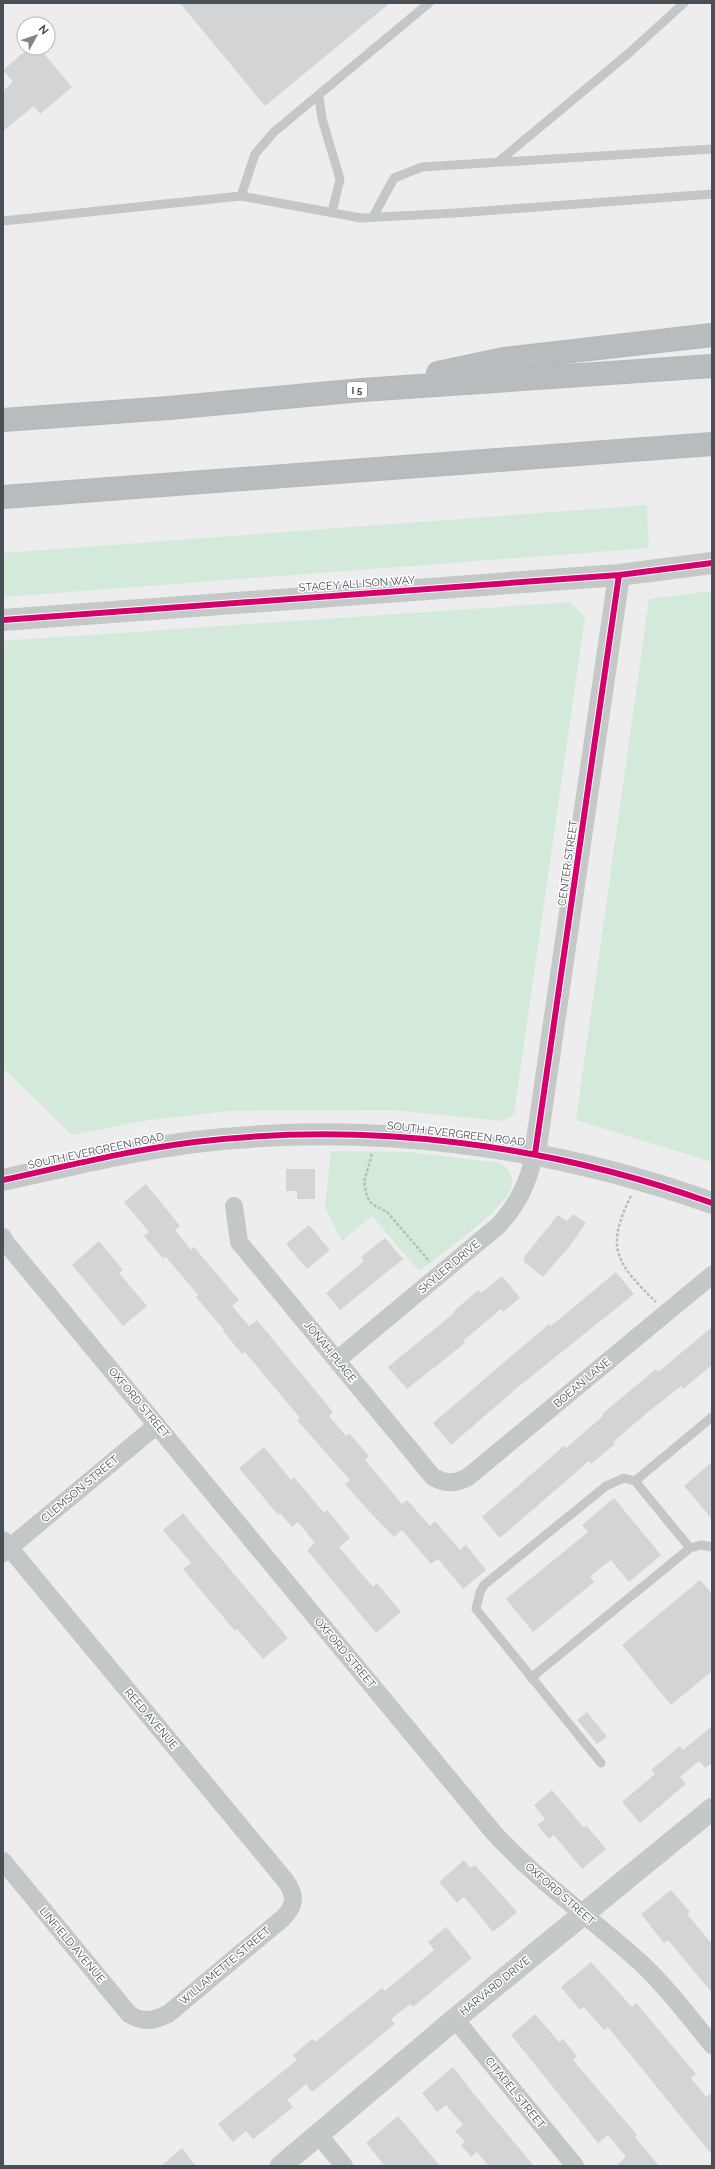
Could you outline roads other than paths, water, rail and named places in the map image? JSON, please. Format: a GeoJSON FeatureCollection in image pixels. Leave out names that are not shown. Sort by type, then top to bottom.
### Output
{"type":"FeatureCollection","features":[{"type":"Feature","properties":{"kind":"highway","name":"I 5"},"geometry":{"type":"LineString","coordinates":[[362,390],[504,359],[712,335]]}},
{"type":"Feature","properties":{"kind":"highway","name":"I 5"},"geometry":{"type":"LineString","coordinates":[[3,420],[170,408],[362,390],[712,366]]}},
{"type":"Feature","properties":{"kind":"highway"},"geometry":{"type":"LineString","coordinates":[[3,498],[712,444]]}},
{"type":"Feature","properties":{"kind":"street","name":"STACEY ALLISON WAY"},"geometry":{"type":"LineString","coordinates":[[3,620],[619,575],[712,563]]}},
{"type":"Feature","properties":{"kind":"street","name":"CENTER STREET"},"geometry":{"type":"LineString","coordinates":[[535,1154],[619,575]]}},
{"type":"Feature","properties":{"kind":"street","name":"SOUTH EVERGREEN ROAD"},"geometry":{"type":"LineString","coordinates":[[3,1180],[130,1151],[194,1142],[268,1135],[374,1135],[476,1145],[535,1154],[611,1171],[712,1203]]}},
{"type":"Feature","properties":{"kind":"street","name":"SKYLER DRIVE"},"geometry":{"type":"LineString","coordinates":[[337,1360],[499,1225],[516,1206],[528,1179],[535,1154]]}},
{"type":"Feature","properties":{"kind":"street","name":"JONAH PLACE"},"geometry":{"type":"LineString","coordinates":[[234,1206],[239,1242],[433,1477],[449,1483]]}},
{"type":"Feature","properties":{"kind":"street","name":"OXFORD STREET"},"geometry":{"type":"LineString","coordinates":[[3,1237],[6,1243],[494,1833],[516,1857],[640,1963],[666,1989],[712,2045]]}},
{"type":"Feature","properties":{"kind":"street","name":"BOEAN LANE"},"geometry":{"type":"LineString","coordinates":[[449,1483],[458,1483],[468,1478],[712,1275]]}},
{"type":"Feature","properties":{"kind":"street","name":"CLEMSON STREET"},"geometry":{"type":"LineString","coordinates":[[5,1547],[157,1425]]}},
{"type":"Feature","properties":{"kind":"street","name":"REED AVENUE"},"geometry":{"type":"LineString","coordinates":[[5,1547],[285,1880],[292,1890],[294,1900]]}},
{"type":"Feature","properties":{"kind":"street","name":"HARVARD DRIVE"},"geometry":{"type":"LineString","coordinates":[[281,2166],[455,2019],[712,1809]]}},
{"type":"Feature","properties":{"kind":"street","name":"LINFIELD AVENUE"},"geometry":{"type":"LineString","coordinates":[[3,1861],[129,2014],[136,2019],[146,2021]]}},
{"type":"Feature","properties":{"kind":"street","name":"WILLAMETTE STREET"},"geometry":{"type":"LineString","coordinates":[[146,2021],[156,2020],[168,2014],[283,1918],[291,1909],[294,1900]]}},
{"type":"Feature","properties":{"kind":"street","name":"CITADEL STREET"},"geometry":{"type":"LineString","coordinates":[[455,2019],[575,2166]]}},
{"type":"Feature","properties":{"kind":"street"},"geometry":{"type":"LineString","coordinates":[[318,2134],[344,2166]]}},
{"type":"Feature","properties":{"kind":"lane"},"geometry":{"type":"LineString","coordinates":[[241,196],[255,154],[274,132],[429,3]]}},
{"type":"Feature","properties":{"kind":"lane"},"geometry":{"type":"LineString","coordinates":[[498,162],[629,53],[684,3]]}},
{"type":"Feature","properties":{"kind":"lane"},"geometry":{"type":"LineString","coordinates":[[319,96],[322,119],[340,179],[332,212]]}},
{"type":"Feature","properties":{"kind":"lane"},"geometry":{"type":"LineString","coordinates":[[373,217],[394,178],[422,167],[712,149]]}},
{"type":"Feature","properties":{"kind":"lane"},"geometry":{"type":"LineString","coordinates":[[3,221],[241,196],[361,218],[456,213],[712,194]]}},
{"type":"Feature","properties":{"kind":"lane"},"geometry":{"type":"LineString","coordinates":[[635,1481],[712,1417]]}},
{"type":"Feature","properties":{"kind":"lane"},"geometry":{"type":"LineString","coordinates":[[601,1763],[476,1609],[480,1592],[484,1585],[606,1486],[624,1478],[635,1481],[690,1548]]}},
{"type":"Feature","properties":{"kind":"lane"},"geometry":{"type":"LineString","coordinates":[[531,1678],[690,1548],[701,1545],[712,1547]]}}]}
